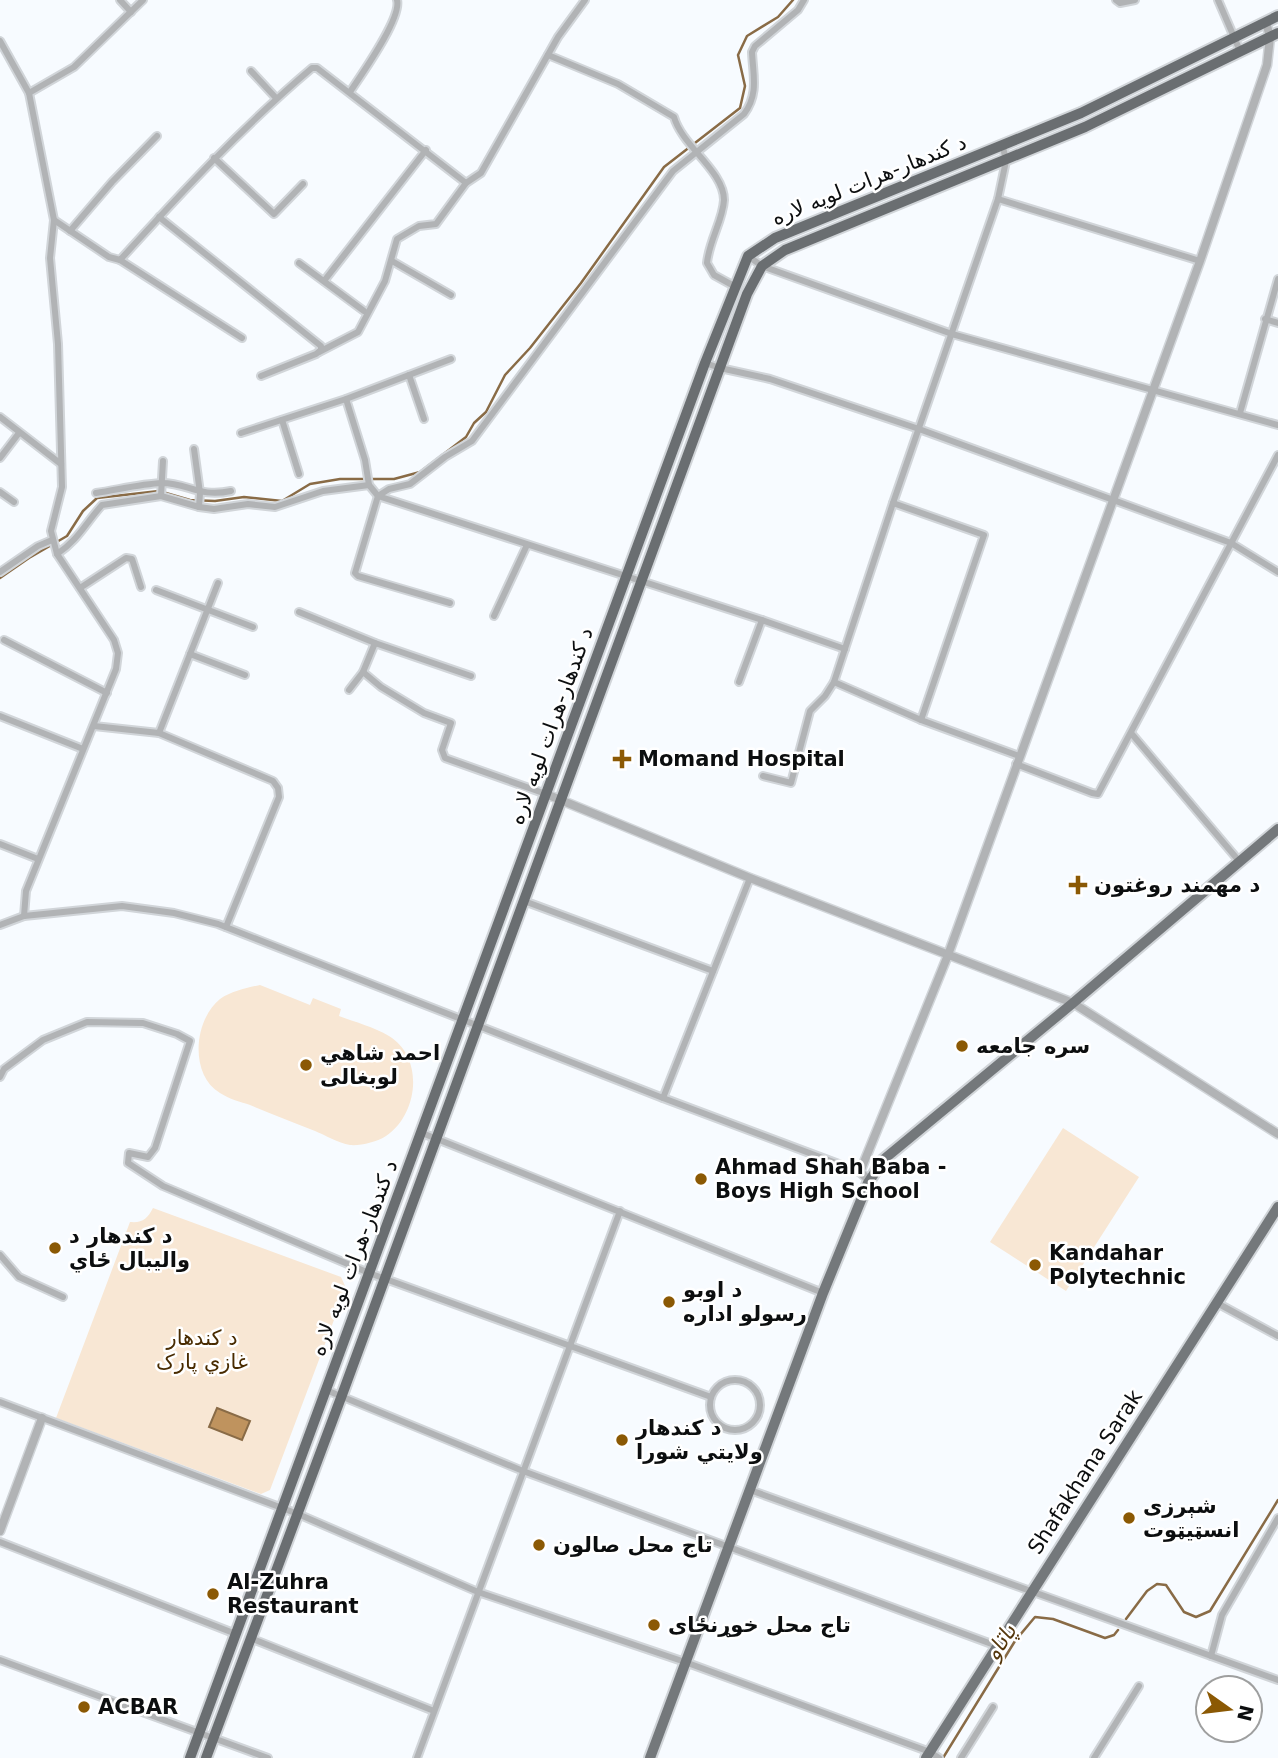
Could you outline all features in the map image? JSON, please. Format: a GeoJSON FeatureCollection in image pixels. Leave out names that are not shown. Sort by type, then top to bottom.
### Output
{"type":"FeatureCollection","features":[{"type":"Feature","properties":{"kind":"highway","name":"د کندهار-هرات لويه لاره"},"geometry":{"type":"LineString","coordinates":[[191,1758],[705,363],[748,256],[775,238],[1081,113],[1278,16]]}},
{"type":"Feature","properties":{"kind":"highway","name":"د کندهار-هرات لويه لاره"},"geometry":{"type":"LineString","coordinates":[[206,1758],[437,1139],[747,294],[762,266],[785,250],[1085,127],[1274,35]]}},
{"type":"Feature","properties":{"kind":"main road"},"geometry":{"type":"LineString","coordinates":[[650,1758],[823,1293],[870,1181],[883,1160],[1278,829]]}},
{"type":"Feature","properties":{"kind":"main road","name":"Shafakhana Sarak"},"geometry":{"type":"LineString","coordinates":[[931,1756],[997,1646],[1278,1207]]}},
{"type":"Feature","properties":{"kind":"street"},"geometry":{"type":"LineString","coordinates":[[120,0],[131,12]]}},
{"type":"Feature","properties":{"kind":"street"},"geometry":{"type":"LineString","coordinates":[[29,93],[74,67],[143,0]]}},
{"type":"Feature","properties":{"kind":"street"},"geometry":{"type":"LineString","coordinates":[[350,92],[390,27],[398,6],[397,0]]}},
{"type":"Feature","properties":{"kind":"street"},"geometry":{"type":"LineString","coordinates":[[261,376],[319,352],[358,332],[385,281],[397,239],[419,226],[436,224],[466,183],[481,173],[548,55],[585,0]]}},
{"type":"Feature","properties":{"kind":"street"},"geometry":{"type":"LineString","coordinates":[[450,603],[355,573],[378,496],[389,489],[410,484],[445,457],[472,441],[673,171],[694,150],[744,114],[752,104],[755,90],[752,52],[755,46],[798,10],[804,0]]}},
{"type":"Feature","properties":{"kind":"street"},"geometry":{"type":"LineString","coordinates":[[1116,0],[1120,3],[1135,0]]}},
{"type":"Feature","properties":{"kind":"street"},"geometry":{"type":"LineString","coordinates":[[1218,0],[1240,51]]}},
{"type":"Feature","properties":{"kind":"street"},"geometry":{"type":"LineString","coordinates":[[860,1172],[948,955],[1200,261],[1268,65],[1274,35],[1266,22]]}},
{"type":"Feature","properties":{"kind":"street"},"geometry":{"type":"LineString","coordinates":[[0,41],[29,93],[54,220],[50,258],[58,344],[62,487],[51,531],[52,541],[56,552],[114,640],[118,653],[116,669],[107,693],[26,891],[24,916]]}},
{"type":"Feature","properties":{"kind":"street"},"geometry":{"type":"LineString","coordinates":[[548,55],[618,84],[674,117],[677,130],[713,174],[723,195],[724,203],[712,236],[707,263],[714,275],[734,286]]}},
{"type":"Feature","properties":{"kind":"street"},"geometry":{"type":"LineString","coordinates":[[120,260],[214,158],[276,98],[312,68],[317,68],[350,92],[466,183]]}},
{"type":"Feature","properties":{"kind":"street"},"geometry":{"type":"LineString","coordinates":[[251,71],[276,98]]}},
{"type":"Feature","properties":{"kind":"street"},"geometry":{"type":"LineString","coordinates":[[70,231],[112,181],[157,136]]}},
{"type":"Feature","properties":{"kind":"street"},"geometry":{"type":"LineString","coordinates":[[762,776],[791,783],[810,712],[834,682],[998,199],[1006,161],[1003,147]]}},
{"type":"Feature","properties":{"kind":"street"},"geometry":{"type":"LineString","coordinates":[[324,281],[426,150]]}},
{"type":"Feature","properties":{"kind":"street"},"geometry":{"type":"LineString","coordinates":[[214,158],[274,214],[278,213],[303,184]]}},
{"type":"Feature","properties":{"kind":"street"},"geometry":{"type":"LineString","coordinates":[[998,199],[1200,261]]}},
{"type":"Feature","properties":{"kind":"street"},"geometry":{"type":"LineString","coordinates":[[159,217],[321,346],[319,352]]}},
{"type":"Feature","properties":{"kind":"street"},"geometry":{"type":"LineString","coordinates":[[54,220],[108,257],[120,260],[242,338]]}},
{"type":"Feature","properties":{"kind":"street"},"geometry":{"type":"LineString","coordinates":[[748,256],[762,266],[952,334],[1278,425]]}},
{"type":"Feature","properties":{"kind":"street"},"geometry":{"type":"LineString","coordinates":[[391,261],[451,295]]}},
{"type":"Feature","properties":{"kind":"street"},"geometry":{"type":"LineString","coordinates":[[299,262],[364,311]]}},
{"type":"Feature","properties":{"kind":"street"},"geometry":{"type":"LineString","coordinates":[[1240,413],[1278,279]]}},
{"type":"Feature","properties":{"kind":"street"},"geometry":{"type":"LineString","coordinates":[[1265,319],[1278,323]]}},
{"type":"Feature","properties":{"kind":"street"},"geometry":{"type":"LineString","coordinates":[[241,433],[346,399],[451,359]]}},
{"type":"Feature","properties":{"kind":"street"},"geometry":{"type":"LineString","coordinates":[[705,363],[771,379],[1114,499],[1231,543],[1278,572]]}},
{"type":"Feature","properties":{"kind":"street"},"geometry":{"type":"LineString","coordinates":[[410,375],[424,419]]}},
{"type":"Feature","properties":{"kind":"street"},"geometry":{"type":"LineString","coordinates":[[346,399],[365,460],[369,485],[378,496],[845,649]]}},
{"type":"Feature","properties":{"kind":"street"},"geometry":{"type":"LineString","coordinates":[[0,417],[61,464]]}},
{"type":"Feature","properties":{"kind":"street"},"geometry":{"type":"LineString","coordinates":[[282,420],[299,474]]}},
{"type":"Feature","properties":{"kind":"street"},"geometry":{"type":"LineString","coordinates":[[0,458],[19,433]]}},
{"type":"Feature","properties":{"kind":"street"},"geometry":{"type":"LineString","coordinates":[[194,449],[200,493],[198,507]]}},
{"type":"Feature","properties":{"kind":"street"},"geometry":{"type":"LineString","coordinates":[[834,682],[1098,794],[1278,455]]}},
{"type":"Feature","properties":{"kind":"street"},"geometry":{"type":"LineString","coordinates":[[161,496],[163,461]]}},
{"type":"Feature","properties":{"kind":"street"},"geometry":{"type":"LineString","coordinates":[[1270,470],[1278,473]]}},
{"type":"Feature","properties":{"kind":"street"},"geometry":{"type":"LineString","coordinates":[[96,493],[163,483],[200,493],[232,491]]}},
{"type":"Feature","properties":{"kind":"street"},"geometry":{"type":"LineString","coordinates":[[56,552],[75,542],[86,523],[102,505],[161,496],[214,509],[248,505],[275,507],[323,491],[369,485]]}},
{"type":"Feature","properties":{"kind":"street"},"geometry":{"type":"LineString","coordinates":[[0,492],[14,502]]}},
{"type":"Feature","properties":{"kind":"street"},"geometry":{"type":"LineString","coordinates":[[893,503],[984,535],[921,720]]}},
{"type":"Feature","properties":{"kind":"street"},"geometry":{"type":"LineString","coordinates":[[0,572],[38,546],[52,541]]}},
{"type":"Feature","properties":{"kind":"street"},"geometry":{"type":"LineString","coordinates":[[494,616],[527,545]]}},
{"type":"Feature","properties":{"kind":"street"},"geometry":{"type":"LineString","coordinates":[[80,589],[126,558],[132,559],[141,587]]}},
{"type":"Feature","properties":{"kind":"street"},"geometry":{"type":"LineString","coordinates":[[159,733],[218,583]]}},
{"type":"Feature","properties":{"kind":"street"},"geometry":{"type":"LineString","coordinates":[[156,590],[253,626]]}},
{"type":"Feature","properties":{"kind":"street"},"geometry":{"type":"LineString","coordinates":[[299,612],[375,643],[471,676]]}},
{"type":"Feature","properties":{"kind":"street"},"geometry":{"type":"LineString","coordinates":[[739,682],[762,620]]}},
{"type":"Feature","properties":{"kind":"street"},"geometry":{"type":"LineString","coordinates":[[5,640],[107,693]]}},
{"type":"Feature","properties":{"kind":"street"},"geometry":{"type":"LineString","coordinates":[[349,690],[363,672],[375,643]]}},
{"type":"Feature","properties":{"kind":"street"},"geometry":{"type":"LineString","coordinates":[[190,654],[245,675]]}},
{"type":"Feature","properties":{"kind":"street"},"geometry":{"type":"LineString","coordinates":[[363,672],[381,687],[424,713],[451,723],[442,750],[445,758],[546,794],[1073,1003],[1278,1134]]}},
{"type":"Feature","properties":{"kind":"street"},"geometry":{"type":"LineString","coordinates":[[0,716],[83,749]]}},
{"type":"Feature","properties":{"kind":"street"},"geometry":{"type":"LineString","coordinates":[[94,726],[159,733],[273,781],[278,788],[279,797],[226,927]]}},
{"type":"Feature","properties":{"kind":"street"},"geometry":{"type":"LineString","coordinates":[[1131,733],[1239,861]]}},
{"type":"Feature","properties":{"kind":"street"},"geometry":{"type":"LineString","coordinates":[[0,844],[38,859]]}},
{"type":"Feature","properties":{"kind":"street"},"geometry":{"type":"LineString","coordinates":[[663,1098],[750,877]]}},
{"type":"Feature","properties":{"kind":"street"},"geometry":{"type":"LineString","coordinates":[[524,901],[713,971]]}},
{"type":"Feature","properties":{"kind":"street"},"geometry":{"type":"LineString","coordinates":[[0,925],[24,916],[122,906],[174,914],[226,927],[860,1172],[870,1181]]}},
{"type":"Feature","properties":{"kind":"street"},"geometry":{"type":"LineString","coordinates":[[0,1077],[4,1069],[43,1040],[87,1022],[143,1023],[177,1034],[190,1041],[155,1148],[148,1157],[130,1153],[128,1163],[163,1186],[369,1273],[711,1397]]}},
{"type":"Feature","properties":{"kind":"street"},"geometry":{"type":"LineString","coordinates":[[422,1133],[823,1293]]}},
{"type":"Feature","properties":{"kind":"street"},"geometry":{"type":"LineString","coordinates":[[417,1758],[620,1211]]}},
{"type":"Feature","properties":{"kind":"street"},"geometry":{"type":"LineString","coordinates":[[0,1255],[19,1277],[63,1297]]}},
{"type":"Feature","properties":{"kind":"street"},"geometry":{"type":"LineString","coordinates":[[1217,1303],[1278,1336]]}},
{"type":"Feature","properties":{"kind":"street"},"geometry":{"type":"LineString","coordinates":[[743,1380],[750,1384],[760,1397],[760,1413],[749,1427],[732,1430],[723,1427],[712,1415],[711,1397],[715,1390],[727,1381],[743,1380]]}},
{"type":"Feature","properties":{"kind":"street"},"geometry":{"type":"LineString","coordinates":[[326,1390],[523,1471],[997,1646]]}},
{"type":"Feature","properties":{"kind":"street"},"geometry":{"type":"LineString","coordinates":[[0,1402],[298,1514],[478,1592],[685,1662],[931,1756]]}},
{"type":"Feature","properties":{"kind":"street"},"geometry":{"type":"LineString","coordinates":[[760,1413],[776,1419]]}},
{"type":"Feature","properties":{"kind":"street"},"geometry":{"type":"LineString","coordinates":[[0,1531],[42,1418]]}},
{"type":"Feature","properties":{"kind":"street"},"geometry":{"type":"LineString","coordinates":[[749,1490],[1278,1680]]}},
{"type":"Feature","properties":{"kind":"street"},"geometry":{"type":"LineString","coordinates":[[1211,1656],[1222,1615],[1278,1518]]}},
{"type":"Feature","properties":{"kind":"street"},"geometry":{"type":"LineString","coordinates":[[0,1542],[236,1634]]}},
{"type":"Feature","properties":{"kind":"street"},"geometry":{"type":"LineString","coordinates":[[249,1641],[434,1711]]}},
{"type":"Feature","properties":{"kind":"street"},"geometry":{"type":"LineString","coordinates":[[0,1660],[268,1758]]}},
{"type":"Feature","properties":{"kind":"street"},"geometry":{"type":"LineString","coordinates":[[1094,1758],[1139,1686]]}},
{"type":"Feature","properties":{"kind":"street"},"geometry":{"type":"LineString","coordinates":[[961,1758],[993,1707]]}},
{"type":"Feature","properties":{"kind":"green space","name":"احمد شاهي لوبغالی"},"geometry":{"type":"Polygon","coordinates":[[[260,985],[310,1005],[313,998],[341,1009],[339,1016],[371,1027],[401,1046],[408,1058],[413,1086],[411,1101],[397,1127],[373,1142],[345,1144],[227,1097],[210,1084],[203,1073],[199,1047],[200,1033],[211,1008],[220,999],[234,992],[260,985]]]}},
{"type":"Feature","properties":{"kind":"green space"},"geometry":{"type":"Polygon","coordinates":[[[1063,1128],[1139,1177],[1066,1291],[990,1242],[1063,1128]]]}},
{"type":"Feature","properties":{"kind":"green space","name":"د کندهار غازي پارک"},"geometry":{"type":"Polygon","coordinates":[[[153,1208],[341,1277],[346,1288],[270,1490],[261,1494],[56,1418],[130,1222],[144,1220],[153,1208]]]}},
{"type":"Feature","properties":{"kind":"shaded area"},"geometry":{"type":"Polygon","coordinates":[[[217,1408],[250,1421],[242,1440],[209,1427],[217,1408]]]}},
{"type":"Feature","properties":{"kind":"waterway"},"geometry":{"type":"LineString","coordinates":[[0,578],[67,536],[83,511],[97,498],[159,491],[190,500],[215,501],[244,497],[282,501],[310,484],[340,479],[394,479],[420,472],[466,437],[474,423],[486,412],[505,375],[581,283],[664,167],[740,108],[745,86],[738,55],[747,36],[778,17],[793,0]]}},
{"type":"Feature","properties":{"kind":"waterway","name":"پاتاو"},"geometry":{"type":"LineString","coordinates":[[1126,1619],[1147,1591],[1157,1584],[1166,1585],[1184,1612],[1196,1617],[1210,1611],[1278,1500]]}},
{"type":"Feature","properties":{"kind":"waterway","name":"پاتاو"},"geometry":{"type":"LineString","coordinates":[[943,1758],[1015,1641],[1035,1617],[1053,1619],[1105,1638],[1114,1635],[1118,1630]]}},
{"type":"Feature","properties":{"kind":"place","name":"Momand Hospital"},"geometry":{"type":"Point","coordinates":[622,759]}},
{"type":"Feature","properties":{"kind":"place","name":"د مهمند روغتون"},"geometry":{"type":"Point","coordinates":[1078,885]}},
{"type":"Feature","properties":{"kind":"place","name":"سره جامعه"},"geometry":{"type":"Point","coordinates":[962,1046]}},
{"type":"Feature","properties":{"kind":"place","name":"احمد شاهي لوبغالی"},"geometry":{"type":"Point","coordinates":[306,1065]}},
{"type":"Feature","properties":{"kind":"place","name":"Ahmad Shah Baba - Boys High School"},"geometry":{"type":"Point","coordinates":[701,1179]}},
{"type":"Feature","properties":{"kind":"place","name":"د کندهار د واليبال ځاي"},"geometry":{"type":"Point","coordinates":[55,1248]}},
{"type":"Feature","properties":{"kind":"place","name":"Kandahar Polytechnic"},"geometry":{"type":"Point","coordinates":[1035,1265]}},
{"type":"Feature","properties":{"kind":"place","name":"د اوبو رسولو اداره"},"geometry":{"type":"Point","coordinates":[669,1302]}},
{"type":"Feature","properties":{"kind":"place","name":"د کندهار ولايتي شورا"},"geometry":{"type":"Point","coordinates":[622,1440]}},
{"type":"Feature","properties":{"kind":"place","name":"شېرزی انسټيټوت"},"geometry":{"type":"Point","coordinates":[1129,1518]}},
{"type":"Feature","properties":{"kind":"place","name":"تاج محل صالون"},"geometry":{"type":"Point","coordinates":[539,1545]}},
{"type":"Feature","properties":{"kind":"place","name":"Al-Zuhra Restaurant"},"geometry":{"type":"Point","coordinates":[213,1594]}},
{"type":"Feature","properties":{"kind":"place","name":"تاج محل خوړنځای"},"geometry":{"type":"Point","coordinates":[654,1625]}},
{"type":"Feature","properties":{"kind":"place","name":"ACBAR"},"geometry":{"type":"Point","coordinates":[84,1707]}}]}
